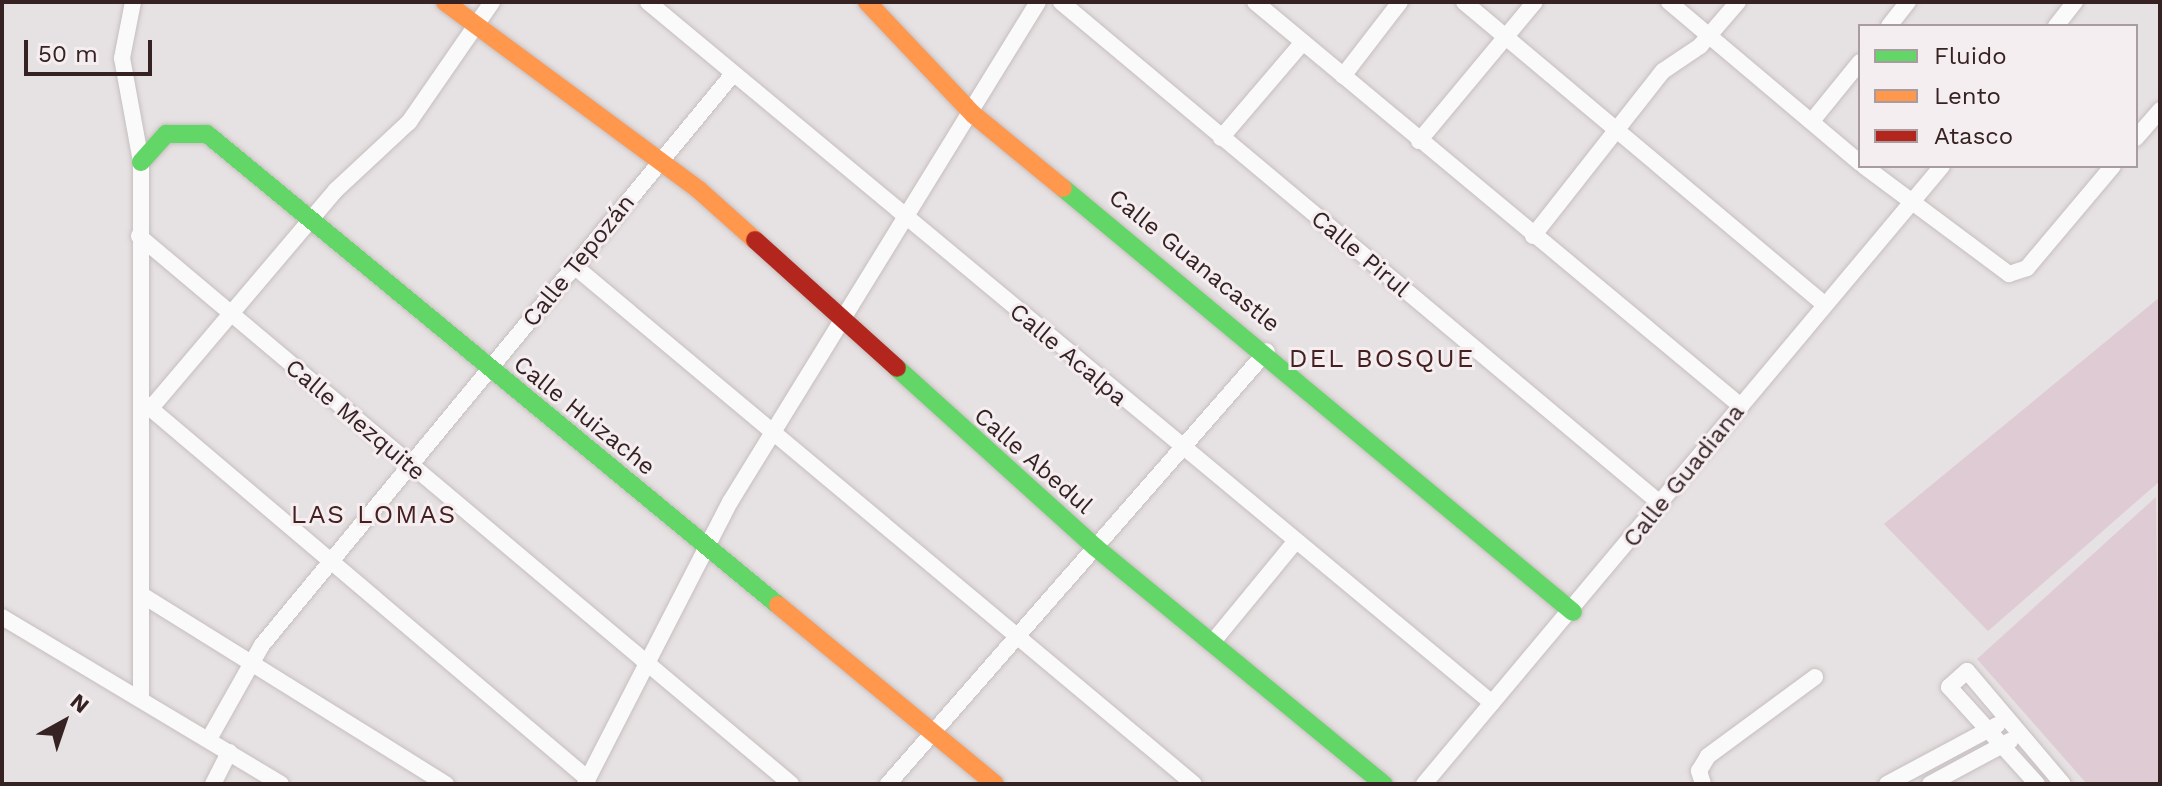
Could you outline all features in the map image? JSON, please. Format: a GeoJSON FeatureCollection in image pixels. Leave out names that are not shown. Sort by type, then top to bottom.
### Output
{"type":"FeatureCollection","features":[{"type":"Feature","properties":{"kind":"street"},"geometry":{"type":"LineString","coordinates":[[133,2],[122,58],[141,162],[139,236],[147,405],[141,697]]}},
{"type":"Feature","properties":{"kind":"street","name":"Calle Abedul"},"geometry":{"type":"LineString","coordinates":[[445,2],[659,164],[699,190],[840,324],[1095,547],[1384,784]]}},
{"type":"Feature","properties":{"kind":"street"},"geometry":{"type":"LineString","coordinates":[[147,405],[311,218],[409,122],[473,25],[492,2]]}},
{"type":"Feature","properties":{"kind":"street","name":"Calle Acalpa"},"geometry":{"type":"LineString","coordinates":[[648,2],[1181,449],[1492,703]]}},
{"type":"Feature","properties":{"kind":"street","name":"Calle Guanacastle"},"geometry":{"type":"LineString","coordinates":[[867,2],[974,115],[1267,351],[1573,612]]}},
{"type":"Feature","properties":{"kind":"street"},"geometry":{"type":"LineString","coordinates":[[147,405],[587,782],[705,546],[840,324],[974,115],[1038,2]]}},
{"type":"Feature","properties":{"kind":"street","name":"Calle Pirul"},"geometry":{"type":"LineString","coordinates":[[1061,2],[1661,504]]}},
{"type":"Feature","properties":{"kind":"street"},"geometry":{"type":"LineString","coordinates":[[1255,2],[1741,406]]}},
{"type":"Feature","properties":{"kind":"street"},"geometry":{"type":"LineString","coordinates":[[1343,76],[1400,2]]}},
{"type":"Feature","properties":{"kind":"street"},"geometry":{"type":"LineString","coordinates":[[1464,2],[1825,305]]}},
{"type":"Feature","properties":{"kind":"street"},"geometry":{"type":"LineString","coordinates":[[1419,141],[1505,34],[1535,2]]}},
{"type":"Feature","properties":{"kind":"street"},"geometry":{"type":"LineString","coordinates":[[1669,2],[1858,161]]}},
{"type":"Feature","properties":{"kind":"street"},"geometry":{"type":"LineString","coordinates":[[1533,236],[1620,131],[1663,71],[1709,37],[1738,2]]}},
{"type":"Feature","properties":{"kind":"street"},"geometry":{"type":"LineString","coordinates":[[1891,24],[1908,2]]}},
{"type":"Feature","properties":{"kind":"street"},"geometry":{"type":"LineString","coordinates":[[2058,24],[2075,2]]}},
{"type":"Feature","properties":{"kind":"street"},"geometry":{"type":"LineString","coordinates":[[1221,138],[1303,42]]}},
{"type":"Feature","properties":{"kind":"street"},"geometry":{"type":"LineString","coordinates":[[1812,121],[1858,64]]}},
{"type":"Feature","properties":{"kind":"street","name":"Calle Tepozán"},"geometry":{"type":"LineString","coordinates":[[209,739],[250,664],[330,559],[733,74]]}},
{"type":"Feature","properties":{"kind":"street"},"geometry":{"type":"LineString","coordinates":[[2138,136],[2160,110]]}},
{"type":"Feature","properties":{"kind":"street","name":"Calle Huizache"},"geometry":{"type":"LineString","coordinates":[[141,162],[166,134],[207,134],[995,784]]}},
{"type":"Feature","properties":{"kind":"street"},"geometry":{"type":"LineString","coordinates":[[1866,168],[1909,206],[2000,270],[2027,268],[2111,168]]}},
{"type":"Feature","properties":{"kind":"street","name":"Calle Guadiana"},"geometry":{"type":"LineString","coordinates":[[1424,784],[1573,612],[1940,168]]}},
{"type":"Feature","properties":{"kind":"street","name":"Calle Mezquite"},"geometry":{"type":"LineString","coordinates":[[139,236],[644,667],[791,784]]}},
{"type":"Feature","properties":{"kind":"street"},"geometry":{"type":"LineString","coordinates":[[573,265],[1015,638],[1194,784]]}},
{"type":"Feature","properties":{"kind":"street"},"geometry":{"type":"LineString","coordinates":[[888,784],[1267,351]]}},
{"type":"Feature","properties":{"kind":"street"},"geometry":{"type":"LineString","coordinates":[[1212,643],[1295,542]]}},
{"type":"Feature","properties":{"kind":"street"},"geometry":{"type":"LineString","coordinates":[[142,595],[440,783]]}},
{"type":"Feature","properties":{"kind":"street"},"geometry":{"type":"LineString","coordinates":[[2,617],[141,697],[281,784]]}},
{"type":"Feature","properties":{"kind":"street"},"geometry":{"type":"LineString","coordinates":[[2037,784],[1949,687],[1967,671],[2063,784]]}},
{"type":"Feature","properties":{"kind":"street"},"geometry":{"type":"LineString","coordinates":[[1703,784],[1699,771],[1708,756],[1815,677]]}},
{"type":"Feature","properties":{"kind":"street"},"geometry":{"type":"LineString","coordinates":[[1887,784],[2009,719]]}},
{"type":"Feature","properties":{"kind":"street"},"geometry":{"type":"LineString","coordinates":[[1930,784],[2021,734]]}},
{"type":"Feature","properties":{"kind":"street"},"geometry":{"type":"LineString","coordinates":[[213,784],[229,752]]}},
{"type":"Feature","properties":{"kind":"shaded area"},"geometry":{"type":"Polygon","coordinates":[[[2160,297],[2160,481],[1988,631],[1884,524],[2160,297]]]}},
{"type":"Feature","properties":{"kind":"shaded area"},"geometry":{"type":"Polygon","coordinates":[[[2156,497],[2160,784],[2087,784],[1977,659],[2156,497]]]}},
{"type":"Feature","properties":{"kind":"traffic: fast"},"geometry":{"type":"LineString","coordinates":[[141,162],[166,134],[207,134],[778,605]]}},
{"type":"Feature","properties":{"kind":"traffic: fast"},"geometry":{"type":"LineString","coordinates":[[1063,188],[1573,612]]}},
{"type":"Feature","properties":{"kind":"traffic: fast"},"geometry":{"type":"LineString","coordinates":[[897,368],[1095,547],[1384,784]]}},
{"type":"Feature","properties":{"kind":"traffic: slow"},"geometry":{"type":"LineString","coordinates":[[445,2],[699,190],[755,240]]}},
{"type":"Feature","properties":{"kind":"traffic: slow"},"geometry":{"type":"LineString","coordinates":[[867,2],[974,115],[1063,188]]}},
{"type":"Feature","properties":{"kind":"traffic: slow"},"geometry":{"type":"LineString","coordinates":[[778,605],[995,784]]}},
{"type":"Feature","properties":{"kind":"traffic: jam"},"geometry":{"type":"LineString","coordinates":[[755,240],[897,368]]}},
{"type":"Feature","properties":{"kind":"district","name":"DEL BOSQUE"},"geometry":{"type":"Point","coordinates":[1382,359]}},
{"type":"Feature","properties":{"kind":"district","name":"LAS LOMAS"},"geometry":{"type":"Point","coordinates":[374,515]}}]}
